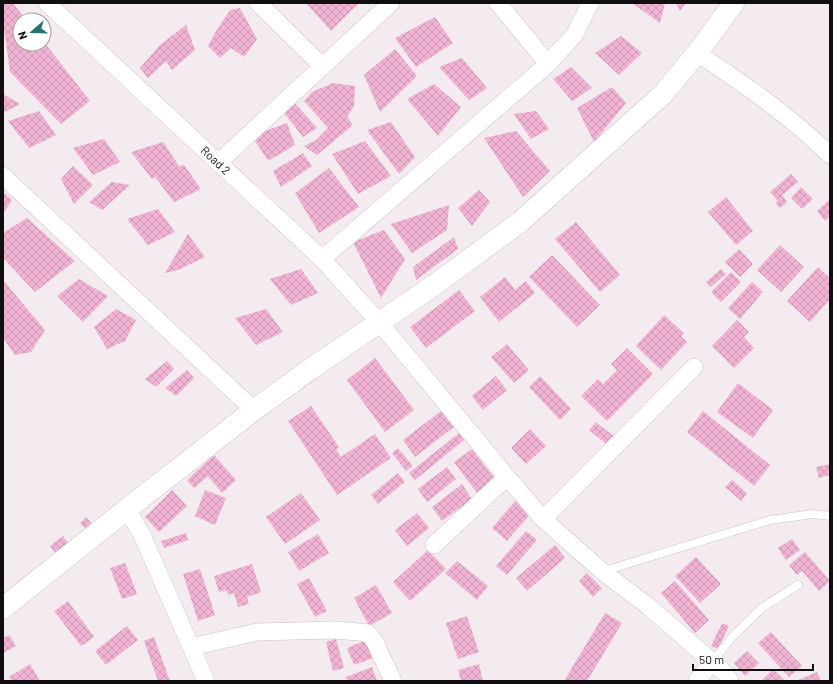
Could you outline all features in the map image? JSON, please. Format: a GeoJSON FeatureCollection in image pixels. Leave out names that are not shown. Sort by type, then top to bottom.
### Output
{"type":"FeatureCollection","features":[{"type":"Feature","properties":{"kind":"street","name":"Road 2"},"geometry":{"type":"LineString","coordinates":[[47,3],[322,259],[379,322],[543,519],[603,572],[648,606],[725,673],[730,681]]}},
{"type":"Feature","properties":{"kind":"street"},"geometry":{"type":"LineString","coordinates":[[258,3],[322,66]]}},
{"type":"Feature","properties":{"kind":"street"},"geometry":{"type":"LineString","coordinates":[[219,162],[391,3]]}},
{"type":"Feature","properties":{"kind":"street"},"geometry":{"type":"LineString","coordinates":[[498,3],[548,64]]}},
{"type":"Feature","properties":{"kind":"street"},"geometry":{"type":"LineString","coordinates":[[322,259],[548,64],[575,34],[590,3]]}},
{"type":"Feature","properties":{"kind":"street"},"geometry":{"type":"LineString","coordinates":[[3,608],[254,410],[474,257],[520,222],[662,95],[697,53],[734,3]]}},
{"type":"Feature","properties":{"kind":"street"},"geometry":{"type":"LineString","coordinates":[[697,53],[744,84],[810,136],[830,155]]}},
{"type":"Feature","properties":{"kind":"street"},"geometry":{"type":"LineString","coordinates":[[3,176],[254,410]]}},
{"type":"Feature","properties":{"kind":"street"},"geometry":{"type":"LineString","coordinates":[[543,519],[694,367]]}},
{"type":"Feature","properties":{"kind":"street"},"geometry":{"type":"LineString","coordinates":[[434,545],[507,477]]}},
{"type":"Feature","properties":{"kind":"street"},"geometry":{"type":"LineString","coordinates":[[127,509],[142,535],[206,681]]}},
{"type":"Feature","properties":{"kind":"street"},"geometry":{"type":"LineString","coordinates":[[191,647],[257,632],[335,630],[368,633],[375,642],[393,681]]}},
{"type":"Feature","properties":{"kind":"street"},"geometry":{"type":"LineString","coordinates":[[697,681],[712,662]]}},
{"type":"Feature","properties":{"kind":"lane"},"geometry":{"type":"LineString","coordinates":[[603,572],[770,520],[813,514],[830,516]]}},
{"type":"Feature","properties":{"kind":"lane"},"geometry":{"type":"LineString","coordinates":[[712,662],[733,636],[763,607],[798,585]]}},
{"type":"Feature","properties":{"kind":"building"},"geometry":{"type":"Polygon","coordinates":[[[3,3],[13,3],[20,12],[12,12],[12,52],[52,52],[90,101],[61,124],[10,72],[3,21],[3,3]]]}},
{"type":"Feature","properties":{"kind":"building"},"geometry":{"type":"Polygon","coordinates":[[[306,3],[359,3],[331,31],[306,3]]]}},
{"type":"Feature","properties":{"kind":"building"},"geometry":{"type":"Polygon","coordinates":[[[632,3],[665,3],[660,23],[632,3]]]}},
{"type":"Feature","properties":{"kind":"building"},"geometry":{"type":"Polygon","coordinates":[[[676,3],[686,3],[680,11],[676,3]]]}},
{"type":"Feature","properties":{"kind":"building"},"geometry":{"type":"Polygon","coordinates":[[[240,8],[257,39],[244,57],[231,48],[220,58],[208,46],[230,10],[240,8]]]}},
{"type":"Feature","properties":{"kind":"building"},"geometry":{"type":"Polygon","coordinates":[[[435,17],[453,43],[416,67],[395,38],[435,17]]]}},
{"type":"Feature","properties":{"kind":"building"},"geometry":{"type":"Polygon","coordinates":[[[186,25],[195,50],[172,70],[166,61],[148,78],[140,68],[160,45],[186,25]]]}},
{"type":"Feature","properties":{"kind":"building"},"geometry":{"type":"Polygon","coordinates":[[[621,36],[642,53],[619,75],[595,53],[621,36]]]}},
{"type":"Feature","properties":{"kind":"building"},"geometry":{"type":"Polygon","coordinates":[[[395,49],[417,76],[380,112],[364,75],[395,49]]]}},
{"type":"Feature","properties":{"kind":"building"},"geometry":{"type":"Polygon","coordinates":[[[462,58],[487,88],[469,100],[439,67],[462,58]]]}},
{"type":"Feature","properties":{"kind":"building"},"geometry":{"type":"Polygon","coordinates":[[[571,67],[592,88],[572,101],[553,79],[571,67]]]}},
{"type":"Feature","properties":{"kind":"building"},"geometry":{"type":"Polygon","coordinates":[[[333,83],[355,86],[354,106],[347,117],[353,125],[317,155],[304,146],[316,140],[328,128],[304,101],[312,92],[333,83]]]}},
{"type":"Feature","properties":{"kind":"building"},"geometry":{"type":"Polygon","coordinates":[[[434,84],[461,107],[438,136],[407,99],[434,84]]]}},
{"type":"Feature","properties":{"kind":"building"},"geometry":{"type":"Polygon","coordinates":[[[612,87],[626,103],[594,142],[577,108],[612,87]]]}},
{"type":"Feature","properties":{"kind":"building"},"geometry":{"type":"Polygon","coordinates":[[[3,94],[20,104],[3,113],[3,94]]]}},
{"type":"Feature","properties":{"kind":"building"},"geometry":{"type":"Polygon","coordinates":[[[294,102],[317,128],[303,137],[284,113],[294,102]]]}},
{"type":"Feature","properties":{"kind":"building"},"geometry":{"type":"Polygon","coordinates":[[[39,111],[56,135],[29,148],[8,121],[39,111]]]}},
{"type":"Feature","properties":{"kind":"building"},"geometry":{"type":"Polygon","coordinates":[[[536,111],[549,129],[531,139],[514,114],[536,111]]]}},
{"type":"Feature","properties":{"kind":"building"},"geometry":{"type":"Polygon","coordinates":[[[391,122],[415,157],[399,174],[367,130],[391,122]]]}},
{"type":"Feature","properties":{"kind":"building"},"geometry":{"type":"Polygon","coordinates":[[[287,123],[295,145],[268,161],[252,136],[287,123]]]}},
{"type":"Feature","properties":{"kind":"building"},"geometry":{"type":"Polygon","coordinates":[[[516,131],[550,171],[523,197],[484,138],[516,131]]]}},
{"type":"Feature","properties":{"kind":"building"},"geometry":{"type":"Polygon","coordinates":[[[104,139],[120,162],[93,175],[73,148],[104,139]]]}},
{"type":"Feature","properties":{"kind":"building"},"geometry":{"type":"Polygon","coordinates":[[[365,141],[391,176],[358,194],[332,154],[365,141]]]}},
{"type":"Feature","properties":{"kind":"building"},"geometry":{"type":"Polygon","coordinates":[[[163,142],[179,166],[174,168],[184,165],[201,189],[174,202],[155,177],[152,179],[131,152],[163,142]]]}},
{"type":"Feature","properties":{"kind":"building"},"geometry":{"type":"Polygon","coordinates":[[[303,153],[312,166],[281,187],[273,171],[303,153]]]}},
{"type":"Feature","properties":{"kind":"building"},"geometry":{"type":"Polygon","coordinates":[[[73,166],[93,185],[74,204],[61,179],[73,166]]]}},
{"type":"Feature","properties":{"kind":"building"},"geometry":{"type":"Polygon","coordinates":[[[329,168],[359,207],[319,233],[295,193],[329,168]]]}},
{"type":"Feature","properties":{"kind":"building"},"geometry":{"type":"Polygon","coordinates":[[[791,174],[798,182],[782,195],[787,202],[780,208],[775,203],[778,201],[770,192],[791,174]]]}},
{"type":"Feature","properties":{"kind":"building"},"geometry":{"type":"Polygon","coordinates":[[[112,182],[130,185],[102,210],[89,202],[112,182]]]}},
{"type":"Feature","properties":{"kind":"building"},"geometry":{"type":"Polygon","coordinates":[[[801,187],[813,199],[802,209],[791,198],[801,187]]]}},
{"type":"Feature","properties":{"kind":"building"},"geometry":{"type":"Polygon","coordinates":[[[479,190],[490,202],[472,226],[458,208],[479,190]]]}},
{"type":"Feature","properties":{"kind":"building"},"geometry":{"type":"Polygon","coordinates":[[[3,192],[12,200],[3,214],[3,192]]]}},
{"type":"Feature","properties":{"kind":"building"},"geometry":{"type":"Polygon","coordinates":[[[726,197],[753,231],[736,245],[708,212],[726,197]]]}},
{"type":"Feature","properties":{"kind":"building"},"geometry":{"type":"Polygon","coordinates":[[[829,200],[830,216],[825,221],[817,211],[829,200]]]}},
{"type":"Feature","properties":{"kind":"building"},"geometry":{"type":"Polygon","coordinates":[[[449,205],[447,230],[412,253],[391,224],[449,205]]]}},
{"type":"Feature","properties":{"kind":"building"},"geometry":{"type":"Polygon","coordinates":[[[158,209],[175,232],[148,245],[127,219],[158,209]]]}},
{"type":"Feature","properties":{"kind":"building"},"geometry":{"type":"Polygon","coordinates":[[[27,218],[75,261],[35,292],[3,258],[3,233],[27,218]]]}},
{"type":"Feature","properties":{"kind":"building"},"geometry":{"type":"Polygon","coordinates":[[[576,222],[620,275],[600,292],[555,239],[576,222]]]}},
{"type":"Feature","properties":{"kind":"building"},"geometry":{"type":"Polygon","coordinates":[[[384,230],[405,259],[381,298],[353,242],[384,230]]]}},
{"type":"Feature","properties":{"kind":"building"},"geometry":{"type":"Polygon","coordinates":[[[188,234],[205,257],[178,270],[165,273],[188,234]]]}},
{"type":"Feature","properties":{"kind":"building"},"geometry":{"type":"Polygon","coordinates":[[[454,237],[458,249],[416,280],[413,267],[454,237]]]}},
{"type":"Feature","properties":{"kind":"building"},"geometry":{"type":"Polygon","coordinates":[[[780,245],[804,267],[781,292],[757,270],[780,245]]]}},
{"type":"Feature","properties":{"kind":"building"},"geometry":{"type":"Polygon","coordinates":[[[739,249],[753,264],[740,277],[725,262],[739,249]]]}},
{"type":"Feature","properties":{"kind":"building"},"geometry":{"type":"Polygon","coordinates":[[[552,255],[600,305],[577,327],[529,277],[552,255]]]}},
{"type":"Feature","properties":{"kind":"building"},"geometry":{"type":"Polygon","coordinates":[[[818,267],[830,278],[830,299],[810,322],[787,301],[818,267]]]}},
{"type":"Feature","properties":{"kind":"building"},"geometry":{"type":"Polygon","coordinates":[[[301,269],[318,293],[291,305],[270,279],[301,269]]]}},
{"type":"Feature","properties":{"kind":"building"},"geometry":{"type":"Polygon","coordinates":[[[721,269],[726,274],[711,287],[706,282],[721,269]]]}},
{"type":"Feature","properties":{"kind":"building"},"geometry":{"type":"Polygon","coordinates":[[[731,272],[741,282],[721,302],[711,292],[731,272]]]}},
{"type":"Feature","properties":{"kind":"building"},"geometry":{"type":"Polygon","coordinates":[[[505,277],[515,290],[526,281],[535,293],[499,322],[480,297],[505,277]]]}},
{"type":"Feature","properties":{"kind":"building"},"geometry":{"type":"Polygon","coordinates":[[[79,279],[108,296],[83,322],[57,296],[79,279]]]}},
{"type":"Feature","properties":{"kind":"building"},"geometry":{"type":"Polygon","coordinates":[[[3,280],[45,330],[31,352],[15,355],[3,338],[3,280]]]}},
{"type":"Feature","properties":{"kind":"building"},"geometry":{"type":"Polygon","coordinates":[[[752,282],[763,292],[740,319],[728,308],[752,282]]]}},
{"type":"Feature","properties":{"kind":"building"},"geometry":{"type":"Polygon","coordinates":[[[459,290],[475,311],[426,348],[410,327],[459,290]]]}},
{"type":"Feature","properties":{"kind":"building"},"geometry":{"type":"Polygon","coordinates":[[[116,309],[136,320],[125,341],[107,349],[94,327],[116,309]]]}},
{"type":"Feature","properties":{"kind":"building"},"geometry":{"type":"Polygon","coordinates":[[[266,309],[283,332],[256,345],[235,318],[266,309]]]}},
{"type":"Feature","properties":{"kind":"building"},"geometry":{"type":"Polygon","coordinates":[[[664,315],[684,333],[681,336],[687,342],[661,370],[636,346],[664,315]]]}},
{"type":"Feature","properties":{"kind":"building"},"geometry":{"type":"Polygon","coordinates":[[[737,320],[749,332],[744,337],[754,348],[734,368],[712,346],[737,320]]]}},
{"type":"Feature","properties":{"kind":"building"},"geometry":{"type":"Polygon","coordinates":[[[507,344],[529,370],[514,383],[491,357],[507,344]]]}},
{"type":"Feature","properties":{"kind":"building"},"geometry":{"type":"Polygon","coordinates":[[[627,348],[653,374],[607,421],[581,396],[598,379],[603,384],[617,370],[611,364],[627,348]]]}},
{"type":"Feature","properties":{"kind":"building"},"geometry":{"type":"Polygon","coordinates":[[[375,358],[414,410],[385,432],[347,380],[375,358]]]}},
{"type":"Feature","properties":{"kind":"building"},"geometry":{"type":"Polygon","coordinates":[[[167,361],[174,369],[156,387],[145,379],[167,361]]]}},
{"type":"Feature","properties":{"kind":"building"},"geometry":{"type":"Polygon","coordinates":[[[187,370],[194,378],[176,396],[165,388],[187,370]]]}},
{"type":"Feature","properties":{"kind":"building"},"geometry":{"type":"Polygon","coordinates":[[[496,376],[507,390],[483,410],[472,396],[496,376]]]}},
{"type":"Feature","properties":{"kind":"building"},"geometry":{"type":"Polygon","coordinates":[[[540,376],[571,409],[560,420],[529,387],[540,376]]]}},
{"type":"Feature","properties":{"kind":"building"},"geometry":{"type":"Polygon","coordinates":[[[738,383],[773,410],[753,438],[717,412],[738,383]]]}},
{"type":"Feature","properties":{"kind":"building"},"geometry":{"type":"Polygon","coordinates":[[[311,406],[339,447],[336,449],[341,457],[375,434],[391,458],[337,495],[288,421],[311,406]]]}},
{"type":"Feature","properties":{"kind":"building"},"geometry":{"type":"Polygon","coordinates":[[[441,411],[454,427],[415,457],[403,440],[441,411]]]}},
{"type":"Feature","properties":{"kind":"building"},"geometry":{"type":"Polygon","coordinates":[[[703,411],[770,465],[754,486],[687,432],[703,411]]]}},
{"type":"Feature","properties":{"kind":"building"},"geometry":{"type":"Polygon","coordinates":[[[596,422],[617,439],[610,447],[589,430],[596,422]]]}},
{"type":"Feature","properties":{"kind":"building"},"geometry":{"type":"Polygon","coordinates":[[[530,429],[546,446],[526,464],[511,448],[530,429]]]}},
{"type":"Feature","properties":{"kind":"building"},"geometry":{"type":"Polygon","coordinates":[[[459,433],[464,440],[415,480],[409,473],[459,433]]]}},
{"type":"Feature","properties":{"kind":"building"},"geometry":{"type":"Polygon","coordinates":[[[398,448],[413,466],[406,471],[392,453],[398,448]]]}},
{"type":"Feature","properties":{"kind":"building"},"geometry":{"type":"Polygon","coordinates":[[[472,449],[495,479],[477,493],[454,462],[472,449]]]}},
{"type":"Feature","properties":{"kind":"building"},"geometry":{"type":"Polygon","coordinates":[[[214,455],[236,480],[222,493],[208,476],[194,488],[187,480],[214,455]]]}},
{"type":"Feature","properties":{"kind":"building"},"geometry":{"type":"Polygon","coordinates":[[[830,464],[830,475],[819,478],[816,467],[830,464]]]}},
{"type":"Feature","properties":{"kind":"building"},"geometry":{"type":"Polygon","coordinates":[[[447,467],[456,479],[427,502],[418,489],[447,467]]]}},
{"type":"Feature","properties":{"kind":"building"},"geometry":{"type":"Polygon","coordinates":[[[398,473],[405,482],[378,504],[371,495],[398,473]]]}},
{"type":"Feature","properties":{"kind":"building"},"geometry":{"type":"Polygon","coordinates":[[[732,480],[747,493],[741,501],[725,487],[732,480]]]}},
{"type":"Feature","properties":{"kind":"building"},"geometry":{"type":"Polygon","coordinates":[[[462,484],[472,499],[442,521],[432,507],[462,484]]]}},
{"type":"Feature","properties":{"kind":"building"},"geometry":{"type":"Polygon","coordinates":[[[172,490],[187,506],[159,532],[145,517],[172,490]]]}},
{"type":"Feature","properties":{"kind":"building"},"geometry":{"type":"Polygon","coordinates":[[[205,490],[226,498],[215,525],[195,516],[205,490]]]}},
{"type":"Feature","properties":{"kind":"building"},"geometry":{"type":"Polygon","coordinates":[[[301,493],[320,520],[285,544],[266,517],[301,493]]]}},
{"type":"Feature","properties":{"kind":"building"},"geometry":{"type":"Polygon","coordinates":[[[517,499],[532,512],[507,541],[492,528],[517,499]]]}},
{"type":"Feature","properties":{"kind":"building"},"geometry":{"type":"Polygon","coordinates":[[[417,513],[429,528],[407,546],[395,530],[417,513]]]}},
{"type":"Feature","properties":{"kind":"building"},"geometry":{"type":"Polygon","coordinates":[[[86,517],[93,525],[87,531],[80,523],[86,517]]]}},
{"type":"Feature","properties":{"kind":"building"},"geometry":{"type":"Polygon","coordinates":[[[526,531],[537,540],[507,575],[496,566],[526,531]]]}},
{"type":"Feature","properties":{"kind":"building"},"geometry":{"type":"Polygon","coordinates":[[[186,533],[188,540],[164,548],[161,541],[186,533]]]}},
{"type":"Feature","properties":{"kind":"building"},"geometry":{"type":"Polygon","coordinates":[[[318,534],[329,553],[299,571],[288,552],[318,534]]]}},
{"type":"Feature","properties":{"kind":"building"},"geometry":{"type":"Polygon","coordinates":[[[63,536],[69,545],[56,554],[50,546],[63,536]]]}},
{"type":"Feature","properties":{"kind":"building"},"geometry":{"type":"Polygon","coordinates":[[[792,539],[800,550],[786,560],[778,548],[792,539]]]}},
{"type":"Feature","properties":{"kind":"building"},"geometry":{"type":"Polygon","coordinates":[[[555,545],[565,558],[527,591],[516,578],[555,545]]]}},
{"type":"Feature","properties":{"kind":"building"},"geometry":{"type":"Polygon","coordinates":[[[428,550],[446,569],[410,601],[393,582],[428,550]]]}},
{"type":"Feature","properties":{"kind":"building"},"geometry":{"type":"Polygon","coordinates":[[[805,552],[830,581],[819,591],[802,571],[797,575],[789,565],[805,552]]]}},
{"type":"Feature","properties":{"kind":"building"},"geometry":{"type":"Polygon","coordinates":[[[696,557],[721,584],[700,603],[675,576],[696,557]]]}},
{"type":"Feature","properties":{"kind":"building"},"geometry":{"type":"Polygon","coordinates":[[[457,561],[488,586],[477,600],[445,573],[457,561]]]}},
{"type":"Feature","properties":{"kind":"building"},"geometry":{"type":"Polygon","coordinates":[[[125,563],[137,594],[122,599],[110,568],[125,563]]]}},
{"type":"Feature","properties":{"kind":"building"},"geometry":{"type":"Polygon","coordinates":[[[252,564],[261,592],[247,597],[249,604],[238,607],[234,593],[228,595],[226,590],[219,592],[214,576],[252,564]]]}},
{"type":"Feature","properties":{"kind":"building"},"geometry":{"type":"Polygon","coordinates":[[[200,569],[215,615],[198,621],[183,574],[200,569]]]}},
{"type":"Feature","properties":{"kind":"building"},"geometry":{"type":"Polygon","coordinates":[[[587,573],[602,588],[593,597],[579,581],[587,573]]]}},
{"type":"Feature","properties":{"kind":"building"},"geometry":{"type":"Polygon","coordinates":[[[309,578],[327,611],[315,617],[297,584],[309,578]]]}},
{"type":"Feature","properties":{"kind":"building"},"geometry":{"type":"Polygon","coordinates":[[[675,581],[709,620],[695,633],[661,593],[675,581]]]}},
{"type":"Feature","properties":{"kind":"building"},"geometry":{"type":"Polygon","coordinates":[[[376,585],[392,613],[369,626],[354,598],[376,585]]]}},
{"type":"Feature","properties":{"kind":"building"},"geometry":{"type":"Polygon","coordinates":[[[68,601],[94,637],[81,646],[54,611],[68,601]]]}},
{"type":"Feature","properties":{"kind":"building"},"geometry":{"type":"Polygon","coordinates":[[[605,613],[622,623],[587,681],[564,681],[605,613]]]}},
{"type":"Feature","properties":{"kind":"building"},"geometry":{"type":"Polygon","coordinates":[[[467,616],[479,652],[458,659],[446,623],[467,616]]]}},
{"type":"Feature","properties":{"kind":"building"},"geometry":{"type":"Polygon","coordinates":[[[722,623],[729,626],[718,649],[711,646],[722,623]]]}},
{"type":"Feature","properties":{"kind":"building"},"geometry":{"type":"Polygon","coordinates":[[[127,626],[138,640],[106,665],[95,651],[127,626]]]}},
{"type":"Feature","properties":{"kind":"building"},"geometry":{"type":"Polygon","coordinates":[[[771,632],[802,666],[789,677],[758,643],[771,632]]]}},
{"type":"Feature","properties":{"kind":"building"},"geometry":{"type":"Polygon","coordinates":[[[9,635],[16,646],[3,653],[3,638],[9,635]]]}},
{"type":"Feature","properties":{"kind":"building"},"geometry":{"type":"Polygon","coordinates":[[[154,637],[170,681],[158,681],[144,641],[154,637]]]}},
{"type":"Feature","properties":{"kind":"building"},"geometry":{"type":"Polygon","coordinates":[[[336,639],[344,668],[333,671],[326,642],[336,639]]]}},
{"type":"Feature","properties":{"kind":"building"},"geometry":{"type":"Polygon","coordinates":[[[369,639],[376,657],[354,665],[347,648],[369,639]]]}},
{"type":"Feature","properties":{"kind":"building"},"geometry":{"type":"Polygon","coordinates":[[[747,651],[759,663],[745,676],[734,663],[747,651]]]}},
{"type":"Feature","properties":{"kind":"building"},"geometry":{"type":"Polygon","coordinates":[[[30,664],[40,681],[12,681],[9,677],[30,664]]]}},
{"type":"Feature","properties":{"kind":"building"},"geometry":{"type":"Polygon","coordinates":[[[479,664],[483,681],[461,681],[458,670],[479,664]]]}},
{"type":"Feature","properties":{"kind":"building"},"geometry":{"type":"Polygon","coordinates":[[[372,667],[377,681],[347,681],[346,677],[372,667]]]}},
{"type":"Feature","properties":{"kind":"building"},"geometry":{"type":"Polygon","coordinates":[[[773,669],[784,680],[761,681],[773,669]]]}},
{"type":"Feature","properties":{"kind":"building"},"geometry":{"type":"Polygon","coordinates":[[[817,672],[821,681],[796,681],[817,672]]]}}]}
